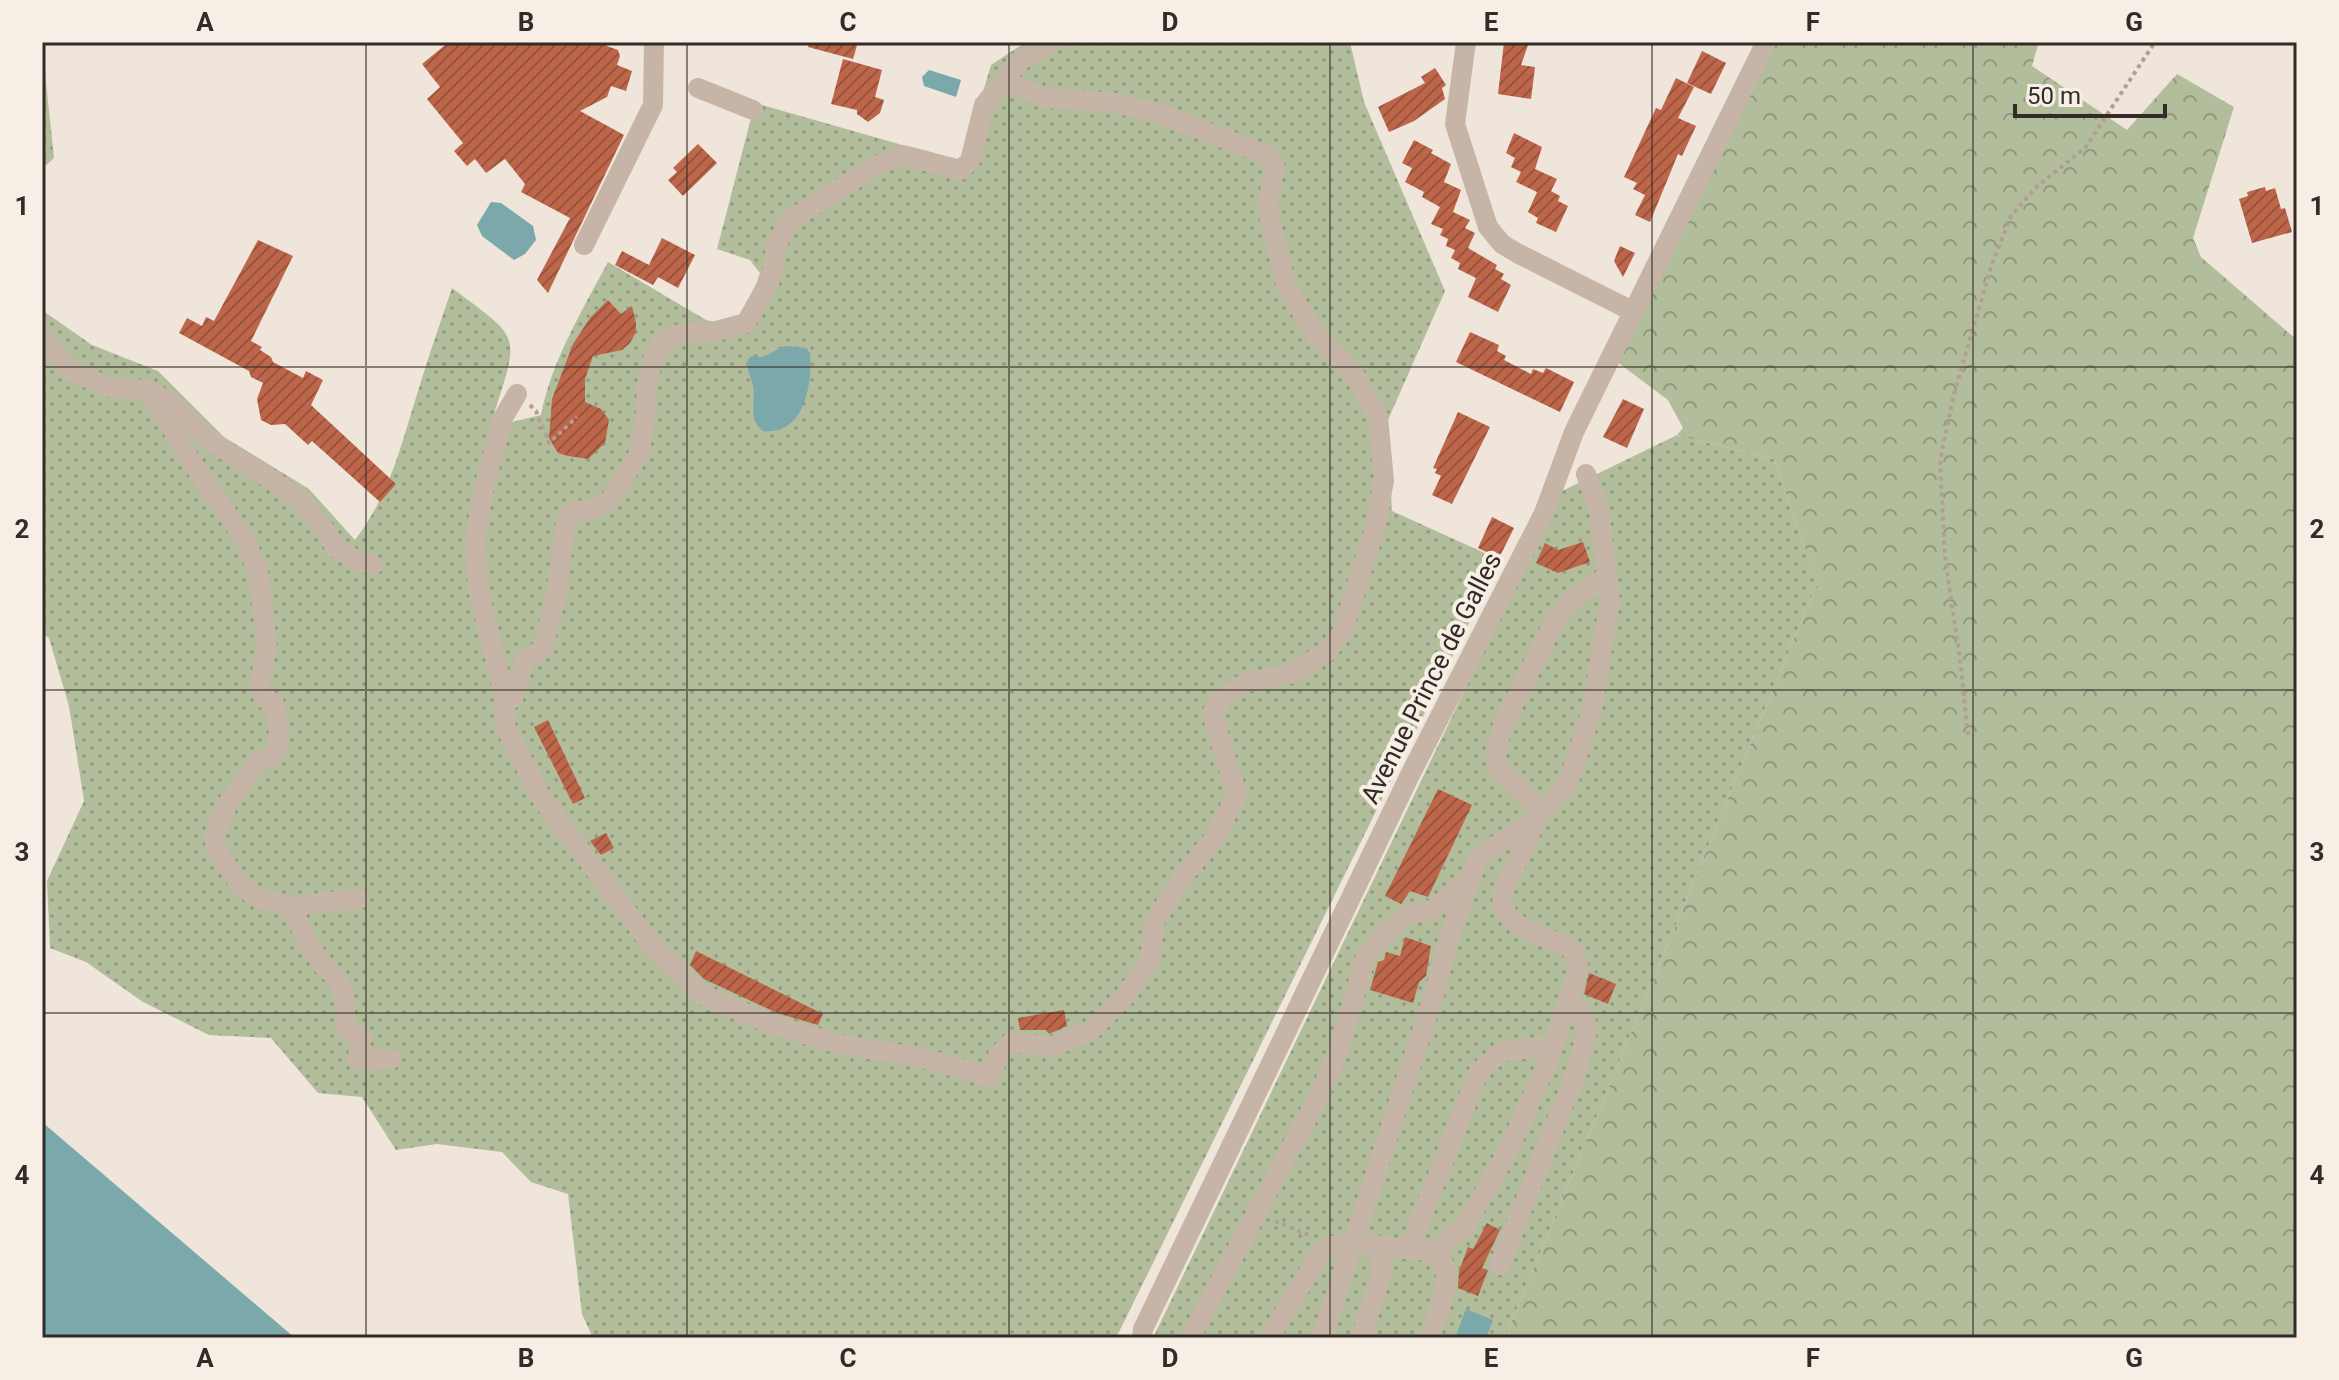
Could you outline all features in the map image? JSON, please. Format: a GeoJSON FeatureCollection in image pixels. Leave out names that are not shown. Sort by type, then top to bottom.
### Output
{"type":"FeatureCollection","features":[{"type":"Feature","properties":{"kind":"street"},"geometry":{"type":"LineString","coordinates":[[584,245],[653,105],[654,42]]}},
{"type":"Feature","properties":{"kind":"street"},"geometry":{"type":"LineString","coordinates":[[504,703],[513,698],[525,659],[542,650],[556,597],[566,522],[573,511],[591,510],[610,500],[639,454],[647,408],[646,387],[654,356],[664,341],[683,333],[713,332],[746,323],[772,276],[776,246],[788,222],[873,167],[903,155],[960,170],[970,161],[984,105],[1018,62],[1052,42]]}},
{"type":"Feature","properties":{"kind":"street"},"geometry":{"type":"LineString","coordinates":[[1466,42],[1455,124],[1488,227],[1502,244],[1517,253],[1632,311]]}},
{"type":"Feature","properties":{"kind":"street","name":"Avenue Prince de Galles"},"geometry":{"type":"LineString","coordinates":[[1142,1338],[1143,1329],[1403,789],[1544,513],[1574,432],[1766,42]]}},
{"type":"Feature","properties":{"kind":"street"},"geometry":{"type":"LineString","coordinates":[[517,394],[503,418],[483,491],[475,542],[478,589],[504,703],[505,726],[542,799],[651,944],[702,995],[773,1025],[839,1044],[923,1058],[991,1077],[998,1055],[1012,1042],[1051,1047],[1090,1031],[1126,995],[1150,961],[1154,923],[1186,872],[1213,840],[1237,794],[1212,714],[1222,698],[1247,682],[1290,674],[1326,653],[1342,633],[1375,528],[1384,481],[1378,417],[1353,373],[1316,335],[1286,286],[1267,206],[1275,167],[1269,156],[1158,113],[1115,103],[1046,98],[1004,81]]}},
{"type":"Feature","properties":{"kind":"street"},"geometry":{"type":"LineString","coordinates":[[698,88],[753,110]]}},
{"type":"Feature","properties":{"kind":"street"},"geometry":{"type":"LineString","coordinates":[[42,336],[71,371],[109,387],[147,390],[173,403],[211,441],[299,498],[335,547],[355,560],[373,565]]}},
{"type":"Feature","properties":{"kind":"street"},"geometry":{"type":"LineString","coordinates":[[147,390],[246,542],[258,572],[267,646],[259,687],[264,698],[274,703],[279,727],[278,749],[271,757],[258,761],[228,803],[214,835],[216,850],[240,885],[258,898],[291,906],[359,899]]}},
{"type":"Feature","properties":{"kind":"street"},"geometry":{"type":"LineString","coordinates":[[1322,1338],[1478,858],[1539,815],[1568,784],[1592,710],[1610,600],[1599,510],[1574,432]]}},
{"type":"Feature","properties":{"kind":"street"},"geometry":{"type":"LineString","coordinates":[[1539,815],[1499,769],[1495,752],[1503,725],[1556,618],[1576,596],[1607,577]]}},
{"type":"Feature","properties":{"kind":"street"},"geometry":{"type":"LineString","coordinates":[[1269,1338],[1322,1250],[1353,1241],[1379,1247],[1436,1250],[1466,1225],[1509,1149],[1553,1045],[1578,963],[1571,948],[1515,923],[1504,912],[1501,901],[1502,891],[1539,815]]}},
{"type":"Feature","properties":{"kind":"street"},"geometry":{"type":"LineString","coordinates":[[1190,1338],[1323,1086],[1338,1052],[1366,956],[1386,933],[1408,915],[1432,910],[1471,877]]}},
{"type":"Feature","properties":{"kind":"street"},"geometry":{"type":"LineString","coordinates":[[291,906],[307,941],[321,963],[337,978],[343,991],[347,1030],[362,1037],[357,1060],[391,1059]]}},
{"type":"Feature","properties":{"kind":"street"},"geometry":{"type":"LineString","coordinates":[[1432,910],[1448,944]]}},
{"type":"Feature","properties":{"kind":"street"},"geometry":{"type":"LineString","coordinates":[[1500,1265],[1577,1070],[1588,1027],[1581,1011],[1568,999]]}},
{"type":"Feature","properties":{"kind":"street"},"geometry":{"type":"LineString","coordinates":[[1419,1250],[1478,1073],[1501,1052],[1553,1045]]}},
{"type":"Feature","properties":{"kind":"street"},"geometry":{"type":"LineString","coordinates":[[1361,1338],[1382,1273],[1379,1247]]}},
{"type":"Feature","properties":{"kind":"street"},"geometry":{"type":"LineString","coordinates":[[1419,1250],[1444,1266],[1446,1281],[1429,1338]]}},
{"type":"Feature","properties":{"kind":"path"},"geometry":{"type":"LineString","coordinates":[[1968,735],[1945,558],[1940,460],[1954,394],[1992,264],[2011,216],[2035,188],[2085,148],[2153,45]]}},
{"type":"Feature","properties":{"kind":"path"},"geometry":{"type":"LineString","coordinates":[[536,411],[549,443],[577,417]]}},
{"type":"Feature","properties":{"kind":"path"},"geometry":{"type":"LineString","coordinates":[[1256,1213],[1332,1245]]}},
{"type":"Feature","properties":{"kind":"green space"},"geometry":{"type":"Polygon","coordinates":[[[1026,42],[1350,42],[1364,102],[1445,291],[1387,422],[1392,511],[1500,560],[1116,1338],[593,1338],[582,1314],[568,1194],[531,1182],[502,1152],[437,1144],[396,1150],[362,1097],[318,1093],[271,1038],[209,1035],[143,1002],[86,962],[50,948],[47,881],[84,801],[69,706],[49,638],[42,633],[42,310],[92,345],[158,371],[224,437],[309,489],[355,540],[368,522],[394,467],[452,288],[491,318],[509,340],[508,367],[494,414],[512,422],[541,415],[560,355],[608,262],[706,320],[728,325],[746,314],[760,273],[750,260],[717,249],[755,103],[962,162],[991,65],[1026,42]]]}},
{"type":"Feature","properties":{"kind":"green space"},"geometry":{"type":"Polygon","coordinates":[[[1771,42],[2039,42],[2032,66],[2127,130],[2177,74],[2234,107],[2193,238],[2201,257],[2297,340],[2297,1338],[1505,1338],[1817,583],[1774,459],[1677,435],[1683,428],[1668,400],[1616,361],[1771,42]]]}},
{"type":"Feature","properties":{"kind":"green space"},"geometry":{"type":"Polygon","coordinates":[[[42,44],[54,158],[42,169],[42,44]]]}},
{"type":"Feature","properties":{"kind":"green space"},"geometry":{"type":"Polygon","coordinates":[[[1677,435],[1774,459],[1817,583],[1505,1338],[1153,1338],[1560,492],[1677,435]]]}},
{"type":"Feature","properties":{"kind":"water"},"geometry":{"type":"Polygon","coordinates":[[[929,70],[961,80],[956,97],[924,86],[922,77],[929,70]]]}},
{"type":"Feature","properties":{"kind":"water"},"geometry":{"type":"Polygon","coordinates":[[[491,202],[501,203],[533,226],[536,240],[525,254],[514,260],[482,236],[477,225],[491,202]]]}},
{"type":"Feature","properties":{"kind":"water"},"geometry":{"type":"Polygon","coordinates":[[[786,346],[806,348],[810,353],[807,393],[797,417],[788,425],[763,431],[755,421],[748,359],[765,356],[786,346]]]}},
{"type":"Feature","properties":{"kind":"water"},"geometry":{"type":"Polygon","coordinates":[[[42,1122],[295,1338],[42,1338],[42,1122]]]}},
{"type":"Feature","properties":{"kind":"water"},"geometry":{"type":"Polygon","coordinates":[[[1466,1309],[1493,1320],[1486,1338],[1455,1338],[1466,1309]]]}},
{"type":"Feature","properties":{"kind":"building"},"geometry":{"type":"Polygon","coordinates":[[[449,42],[606,42],[607,46],[618,50],[617,65],[632,71],[626,91],[611,86],[607,97],[580,111],[624,135],[548,293],[537,280],[570,218],[521,192],[525,184],[505,159],[486,173],[475,159],[467,166],[454,151],[463,143],[427,99],[440,87],[422,64],[449,42]]]}},
{"type":"Feature","properties":{"kind":"building"},"geometry":{"type":"Polygon","coordinates":[[[809,42],[858,42],[853,59],[808,47],[809,42]]]}},
{"type":"Feature","properties":{"kind":"building"},"geometry":{"type":"Polygon","coordinates":[[[1504,42],[1529,42],[1521,65],[1535,67],[1531,99],[1498,94],[1504,42]]]}},
{"type":"Feature","properties":{"kind":"building"},"geometry":{"type":"Polygon","coordinates":[[[1702,51],[1726,63],[1711,94],[1687,83],[1702,51]]]}},
{"type":"Feature","properties":{"kind":"building"},"geometry":{"type":"Polygon","coordinates":[[[843,59],[882,70],[875,97],[884,100],[880,113],[868,122],[857,114],[857,110],[831,104],[843,59]]]}},
{"type":"Feature","properties":{"kind":"building"},"geometry":{"type":"Polygon","coordinates":[[[1435,68],[1446,85],[1442,88],[1445,99],[1414,121],[1389,132],[1378,107],[1425,83],[1421,77],[1435,68]]]}},
{"type":"Feature","properties":{"kind":"building"},"geometry":{"type":"Polygon","coordinates":[[[1676,78],[1694,87],[1678,118],[1696,126],[1682,156],[1678,154],[1650,222],[1635,215],[1645,195],[1633,189],[1637,183],[1624,177],[1656,108],[1661,110],[1676,78]]]}},
{"type":"Feature","properties":{"kind":"building"},"geometry":{"type":"Polygon","coordinates":[[[1514,133],[1542,147],[1535,169],[1557,179],[1551,191],[1560,196],[1558,201],[1568,206],[1556,232],[1536,223],[1538,218],[1528,212],[1537,192],[1516,182],[1521,172],[1511,167],[1515,158],[1506,153],[1514,133]]]}},
{"type":"Feature","properties":{"kind":"building"},"geometry":{"type":"Polygon","coordinates":[[[1414,140],[1451,164],[1444,182],[1461,190],[1453,212],[1470,220],[1465,228],[1475,233],[1468,248],[1497,265],[1495,269],[1504,274],[1501,279],[1511,285],[1498,312],[1468,297],[1476,278],[1458,269],[1460,263],[1451,258],[1455,250],[1446,246],[1448,239],[1440,235],[1443,229],[1431,224],[1440,207],[1422,197],[1424,192],[1405,182],[1412,168],[1402,163],[1414,140]]]}},
{"type":"Feature","properties":{"kind":"building"},"geometry":{"type":"Polygon","coordinates":[[[698,144],[717,163],[683,196],[668,180],[677,172],[673,168],[698,144]]]}},
{"type":"Feature","properties":{"kind":"building"},"geometry":{"type":"Polygon","coordinates":[[[2265,187],[2266,191],[2275,188],[2292,232],[2252,243],[2239,199],[2248,196],[2247,192],[2265,187]]]}},
{"type":"Feature","properties":{"kind":"building"},"geometry":{"type":"Polygon","coordinates":[[[662,238],[695,255],[678,288],[658,277],[653,285],[615,265],[622,251],[649,265],[662,238]]]}},
{"type":"Feature","properties":{"kind":"building"},"geometry":{"type":"Polygon","coordinates":[[[258,240],[293,256],[251,341],[262,347],[260,350],[273,362],[303,378],[306,371],[323,380],[311,405],[396,484],[380,502],[312,441],[308,445],[285,424],[271,425],[261,420],[257,399],[263,383],[251,377],[249,371],[179,333],[187,318],[202,326],[206,317],[214,321],[258,240]]]}},
{"type":"Feature","properties":{"kind":"building"},"geometry":{"type":"Polygon","coordinates":[[[1620,246],[1635,253],[1623,277],[1614,261],[1620,246]]]}},
{"type":"Feature","properties":{"kind":"building"},"geometry":{"type":"Polygon","coordinates":[[[608,300],[621,314],[632,306],[636,332],[622,350],[593,356],[585,379],[585,402],[601,409],[609,420],[605,443],[588,459],[568,456],[558,453],[549,438],[552,399],[573,344],[590,318],[608,300]]]}},
{"type":"Feature","properties":{"kind":"building"},"geometry":{"type":"Polygon","coordinates":[[[1470,332],[1499,345],[1497,351],[1506,356],[1504,360],[1531,374],[1533,369],[1543,373],[1546,368],[1574,382],[1560,412],[1456,362],[1470,332]]]}},
{"type":"Feature","properties":{"kind":"building"},"geometry":{"type":"Polygon","coordinates":[[[1623,399],[1644,409],[1627,448],[1603,437],[1623,399]]]}},
{"type":"Feature","properties":{"kind":"building"},"geometry":{"type":"Polygon","coordinates":[[[1458,412],[1490,427],[1452,504],[1432,495],[1441,476],[1433,468],[1458,412]]]}},
{"type":"Feature","properties":{"kind":"building"},"geometry":{"type":"Polygon","coordinates":[[[1492,517],[1514,528],[1499,558],[1478,548],[1492,517]]]}},
{"type":"Feature","properties":{"kind":"building"},"geometry":{"type":"Polygon","coordinates":[[[1583,542],[1590,562],[1558,573],[1536,563],[1545,543],[1558,550],[1583,542]]]}},
{"type":"Feature","properties":{"kind":"building"},"geometry":{"type":"Polygon","coordinates":[[[548,720],[585,798],[573,804],[534,727],[548,720]]]}},
{"type":"Feature","properties":{"kind":"building"},"geometry":{"type":"Polygon","coordinates":[[[1438,789],[1472,805],[1428,897],[1410,891],[1401,904],[1385,896],[1438,789]]]}},
{"type":"Feature","properties":{"kind":"building"},"geometry":{"type":"Polygon","coordinates":[[[606,833],[614,848],[601,855],[590,841],[606,833]]]}},
{"type":"Feature","properties":{"kind":"building"},"geometry":{"type":"Polygon","coordinates":[[[1405,937],[1431,946],[1426,976],[1419,982],[1413,1003],[1370,990],[1378,962],[1384,960],[1386,952],[1400,956],[1405,937]]]}},
{"type":"Feature","properties":{"kind":"building"},"geometry":{"type":"Polygon","coordinates":[[[696,951],[823,1014],[818,1025],[777,1013],[704,979],[690,965],[696,951]]]}},
{"type":"Feature","properties":{"kind":"building"},"geometry":{"type":"Polygon","coordinates":[[[1589,973],[1616,984],[1608,1004],[1584,994],[1589,973]]]}},
{"type":"Feature","properties":{"kind":"building"},"geometry":{"type":"Polygon","coordinates":[[[1064,1010],[1067,1026],[1049,1034],[1046,1030],[1020,1030],[1018,1018],[1064,1010]]]}},
{"type":"Feature","properties":{"kind":"building"},"geometry":{"type":"Polygon","coordinates":[[[1487,1223],[1500,1230],[1482,1268],[1488,1270],[1478,1296],[1458,1288],[1459,1271],[1468,1247],[1473,1249],[1487,1223]]]}}]}
